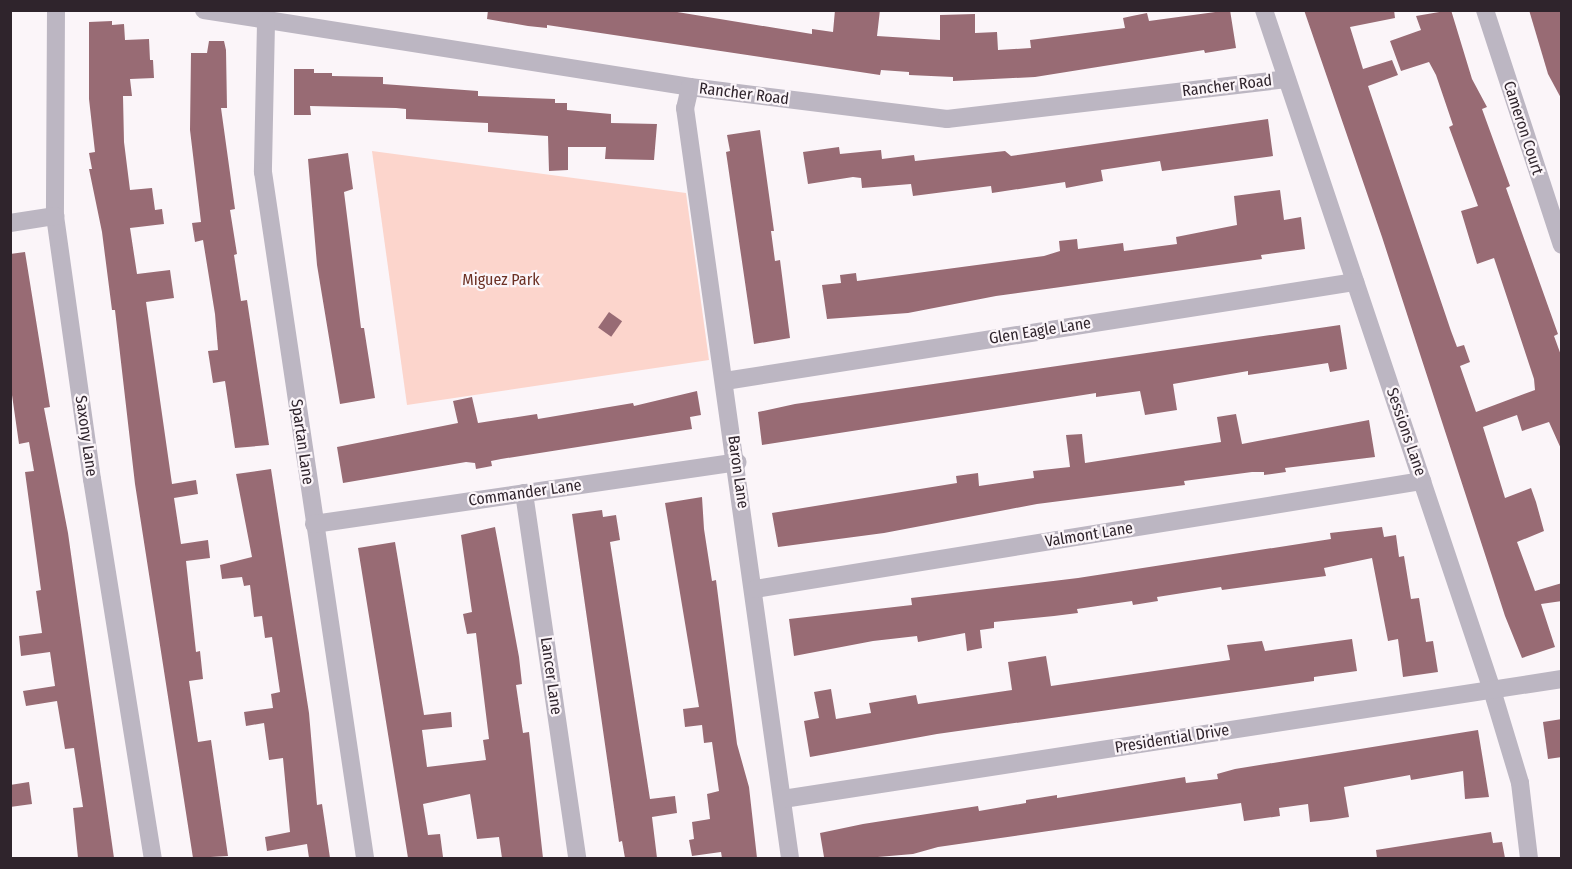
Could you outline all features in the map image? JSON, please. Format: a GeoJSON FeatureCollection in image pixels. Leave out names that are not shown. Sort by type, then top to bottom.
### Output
{"type":"FeatureCollection","features":[{"type":"Feature","properties":{"kind":"street","name":"Saxony Lane"},"geometry":{"type":"LineString","coordinates":[[56,10],[56,216],[92,478],[153,858]]}},
{"type":"Feature","properties":{"kind":"street","name":"Rancher Road"},"geometry":{"type":"LineString","coordinates":[[204,10],[266,23],[690,87],[947,119],[1287,79]]}},
{"type":"Feature","properties":{"kind":"street","name":"Sessions Lane"},"geometry":{"type":"LineString","coordinates":[[1264,10],[1492,690],[1520,783],[1529,858]]}},
{"type":"Feature","properties":{"kind":"street","name":"Cameron Court"},"geometry":{"type":"LineString","coordinates":[[1485,10],[1562,245]]}},
{"type":"Feature","properties":{"kind":"street","name":"Spartan Lane"},"geometry":{"type":"LineString","coordinates":[[266,23],[263,172],[365,858]]}},
{"type":"Feature","properties":{"kind":"street","name":"Baron Lane"},"geometry":{"type":"LineString","coordinates":[[690,87],[686,108],[755,589],[790,858]]}},
{"type":"Feature","properties":{"kind":"street"},"geometry":{"type":"LineString","coordinates":[[10,223],[56,216]]}},
{"type":"Feature","properties":{"kind":"street","name":"Glen Eagle Lane"},"geometry":{"type":"LineString","coordinates":[[725,381],[1355,282]]}},
{"type":"Feature","properties":{"kind":"street","name":"Commander Lane"},"geometry":{"type":"LineString","coordinates":[[314,524],[737,462]]}},
{"type":"Feature","properties":{"kind":"street","name":"Valmont Lane"},"geometry":{"type":"LineString","coordinates":[[755,589],[1422,481]]}},
{"type":"Feature","properties":{"kind":"street","name":"Lancer Lane"},"geometry":{"type":"LineString","coordinates":[[524,492],[577,858]]}},
{"type":"Feature","properties":{"kind":"street","name":"Presidential Drive"},"geometry":{"type":"LineString","coordinates":[[783,799],[1562,679]]}},
{"type":"Feature","properties":{"kind":"green space","name":"Miguez Park"},"geometry":{"type":"Polygon","coordinates":[[[372,151],[686,193],[709,360],[407,405],[372,151]]]}},
{"type":"Feature","properties":{"kind":"building"},"geometry":{"type":"Polygon","coordinates":[[[488,10],[665,10],[812,34],[812,29],[833,32],[835,10],[880,10],[877,36],[940,40],[940,15],[975,14],[975,33],[997,32],[998,50],[1031,48],[1030,40],[1125,28],[1123,18],[1147,13],[1149,21],[1230,10],[1236,48],[1205,53],[1204,50],[1035,77],[953,81],[953,77],[909,75],[909,72],[881,70],[880,75],[547,25],[547,28],[528,26],[487,19],[488,10]]]}},
{"type":"Feature","properties":{"kind":"building"},"geometry":{"type":"Polygon","coordinates":[[[1304,10],[1394,10],[1395,18],[1350,27],[1363,69],[1392,60],[1398,75],[1368,86],[1451,331],[1457,347],[1464,345],[1470,362],[1460,366],[1476,412],[1535,390],[1534,379],[1494,258],[1477,264],[1461,211],[1478,206],[1449,127],[1453,125],[1436,75],[1429,62],[1401,71],[1390,41],[1421,30],[1416,16],[1451,10],[1472,79],[1487,107],[1482,109],[1510,186],[1506,188],[1558,334],[1554,336],[1562,358],[1562,451],[1549,422],[1522,431],[1517,415],[1483,427],[1505,498],[1531,488],[1536,502],[1544,531],[1517,542],[1535,591],[1562,583],[1562,601],[1541,604],[1555,647],[1522,658],[1505,616],[1382,237],[1304,10]]]}},
{"type":"Feature","properties":{"kind":"building"},"geometry":{"type":"Polygon","coordinates":[[[1529,10],[1562,10],[1562,100],[1548,74],[1529,10]]]}},
{"type":"Feature","properties":{"kind":"building"},"geometry":{"type":"Polygon","coordinates":[[[112,21],[112,25],[124,24],[125,40],[149,39],[150,60],[153,60],[154,78],[130,79],[132,96],[123,96],[124,142],[130,190],[152,188],[155,210],[162,209],[164,224],[130,228],[137,274],[170,270],[174,298],[146,302],[172,484],[196,480],[198,494],[174,498],[181,544],[208,540],[210,558],[186,561],[196,652],[200,651],[203,679],[189,681],[198,742],[211,740],[228,856],[193,858],[135,484],[115,310],[112,310],[102,232],[89,169],[92,169],[89,153],[95,152],[89,99],[89,22],[112,21]]]}},
{"type":"Feature","properties":{"kind":"building"},"geometry":{"type":"Polygon","coordinates":[[[209,41],[224,41],[226,50],[227,108],[221,108],[235,209],[230,210],[237,254],[234,255],[241,301],[247,300],[269,445],[235,448],[225,381],[213,383],[208,351],[218,350],[215,314],[203,240],[195,242],[192,223],[201,222],[190,130],[191,53],[207,53],[209,41]]]}},
{"type":"Feature","properties":{"kind":"building"},"geometry":{"type":"Polygon","coordinates":[[[294,69],[314,69],[314,73],[332,73],[332,76],[383,77],[383,84],[478,91],[478,96],[555,99],[555,103],[567,103],[567,110],[611,114],[611,123],[657,124],[654,160],[605,159],[606,147],[568,147],[568,170],[549,171],[548,136],[488,132],[488,123],[406,119],[406,109],[396,108],[310,106],[311,115],[294,115],[294,69]]]}},
{"type":"Feature","properties":{"kind":"building"},"geometry":{"type":"Polygon","coordinates":[[[1268,119],[1273,156],[1162,171],[1160,161],[1101,170],[1103,181],[1066,188],[1065,182],[992,193],[991,186],[913,196],[911,184],[862,188],[861,178],[853,177],[808,184],[803,152],[839,147],[840,154],[881,150],[882,159],[914,155],[915,161],[1005,151],[1011,156],[1268,119]]]}},
{"type":"Feature","properties":{"kind":"building"},"geometry":{"type":"Polygon","coordinates":[[[760,130],[774,231],[771,231],[775,261],[780,260],[790,338],[754,344],[726,152],[730,151],[727,135],[760,130]]]}},
{"type":"Feature","properties":{"kind":"building"},"geometry":{"type":"Polygon","coordinates":[[[348,153],[353,189],[344,192],[361,328],[364,328],[375,398],[340,404],[317,265],[308,159],[348,153]]]}},
{"type":"Feature","properties":{"kind":"building"},"geometry":{"type":"Polygon","coordinates":[[[1280,190],[1284,220],[1301,217],[1305,249],[1261,255],[1262,259],[996,296],[908,313],[827,319],[822,285],[841,283],[840,275],[856,273],[857,281],[1044,256],[1060,251],[1059,241],[1077,239],[1078,249],[1123,243],[1124,251],[1177,244],[1176,237],[1237,225],[1234,196],[1280,190]]]}},
{"type":"Feature","properties":{"kind":"building"},"geometry":{"type":"Polygon","coordinates":[[[25,252],[50,407],[44,408],[68,533],[114,858],[78,858],[73,808],[83,807],[74,748],[65,749],[57,701],[26,706],[23,691],[55,686],[50,652],[21,656],[19,636],[42,633],[36,591],[41,590],[25,472],[34,471],[29,442],[19,444],[10,381],[10,254],[25,252]]]}},
{"type":"Feature","properties":{"kind":"building"},"geometry":{"type":"Polygon","coordinates":[[[609,312],[622,321],[611,337],[598,328],[609,312]]]}},
{"type":"Feature","properties":{"kind":"building"},"geometry":{"type":"Polygon","coordinates":[[[1340,325],[1347,369],[1330,372],[1328,363],[1248,375],[1248,371],[1173,384],[1177,410],[1145,415],[1140,391],[1096,397],[1096,393],[762,445],[758,412],[795,404],[1340,325]]]}},
{"type":"Feature","properties":{"kind":"building"},"geometry":{"type":"Polygon","coordinates":[[[697,391],[701,415],[690,417],[692,429],[501,459],[491,461],[492,466],[476,469],[475,463],[466,462],[343,483],[337,447],[458,423],[453,401],[472,397],[478,423],[537,414],[538,419],[633,403],[634,406],[697,391]]]}},
{"type":"Feature","properties":{"kind":"building"},"geometry":{"type":"Polygon","coordinates":[[[1236,414],[1242,444],[1369,420],[1375,457],[1285,468],[1286,472],[1264,475],[1264,472],[1252,472],[1184,481],[1185,485],[1037,504],[884,533],[778,547],[772,513],[957,483],[956,476],[978,473],[979,486],[1034,478],[1033,471],[1070,467],[1066,435],[1082,434],[1085,463],[1221,442],[1217,417],[1236,414]]]}},
{"type":"Feature","properties":{"kind":"building"},"geometry":{"type":"Polygon","coordinates":[[[271,469],[309,713],[317,805],[322,804],[330,858],[309,858],[307,844],[267,851],[265,837],[290,832],[283,758],[269,760],[264,723],[246,726],[244,712],[273,708],[271,694],[280,692],[272,637],[265,638],[262,616],[254,617],[250,585],[244,586],[242,577],[222,579],[220,565],[252,557],[236,474],[271,469]]]}},
{"type":"Feature","properties":{"kind":"building"},"geometry":{"type":"Polygon","coordinates":[[[702,497],[704,529],[712,581],[716,580],[737,744],[749,787],[757,858],[722,858],[721,852],[692,856],[689,840],[694,839],[692,822],[710,819],[707,794],[719,791],[712,742],[704,743],[702,725],[685,727],[683,709],[699,707],[665,503],[702,497]]]}},
{"type":"Feature","properties":{"kind":"building"},"geometry":{"type":"Polygon","coordinates":[[[602,510],[603,517],[616,515],[620,540],[610,542],[650,799],[675,796],[677,813],[652,817],[657,858],[625,858],[622,841],[619,842],[572,514],[602,510]]]}},
{"type":"Feature","properties":{"kind":"building"},"geometry":{"type":"Polygon","coordinates":[[[495,527],[519,657],[522,684],[516,685],[523,733],[529,732],[543,858],[502,858],[499,837],[477,839],[470,794],[423,804],[428,835],[440,834],[443,857],[408,858],[358,548],[395,542],[424,715],[451,712],[452,727],[422,730],[427,767],[486,760],[483,740],[489,739],[476,633],[467,634],[463,614],[472,612],[461,535],[495,527]]]}},
{"type":"Feature","properties":{"kind":"building"},"geometry":{"type":"Polygon","coordinates":[[[1382,527],[1384,537],[1396,535],[1399,557],[1404,556],[1411,599],[1419,598],[1426,642],[1433,641],[1438,672],[1403,677],[1398,639],[1388,641],[1372,558],[1324,568],[1326,576],[1222,590],[1221,587],[1157,597],[1158,601],[1133,605],[1132,601],[1077,609],[1078,613],[994,622],[994,628],[980,630],[982,648],[967,651],[965,633],[918,642],[917,636],[873,641],[794,656],[789,619],[912,605],[911,598],[1078,578],[1331,539],[1330,533],[1382,527]]]}},
{"type":"Feature","properties":{"kind":"building"},"geometry":{"type":"Polygon","coordinates":[[[1352,639],[1357,671],[1314,677],[1314,681],[937,734],[810,757],[804,721],[819,718],[814,692],[831,689],[836,719],[871,713],[869,703],[916,695],[918,704],[1012,690],[1008,662],[1046,656],[1051,686],[1230,660],[1227,645],[1262,641],[1265,651],[1352,639]]]}},
{"type":"Feature","properties":{"kind":"building"},"geometry":{"type":"Polygon","coordinates":[[[1562,719],[1562,757],[1548,759],[1543,722],[1562,719]]]}},
{"type":"Feature","properties":{"kind":"building"},"geometry":{"type":"Polygon","coordinates":[[[1478,730],[1489,797],[1465,799],[1463,771],[1411,780],[1410,775],[1344,787],[1349,817],[1330,820],[1310,822],[1308,804],[1279,808],[1280,816],[1244,821],[1241,803],[938,847],[913,854],[866,858],[824,857],[820,833],[863,824],[978,806],[979,811],[1026,803],[1026,800],[1057,795],[1057,798],[1185,777],[1186,783],[1218,779],[1217,774],[1235,769],[1478,730]]]}},
{"type":"Feature","properties":{"kind":"building"},"geometry":{"type":"Polygon","coordinates":[[[29,782],[32,804],[10,807],[10,785],[29,782]]]}},
{"type":"Feature","properties":{"kind":"building"},"geometry":{"type":"Polygon","coordinates":[[[1491,832],[1493,843],[1502,842],[1505,858],[1377,858],[1376,850],[1491,832]]]}}]}
